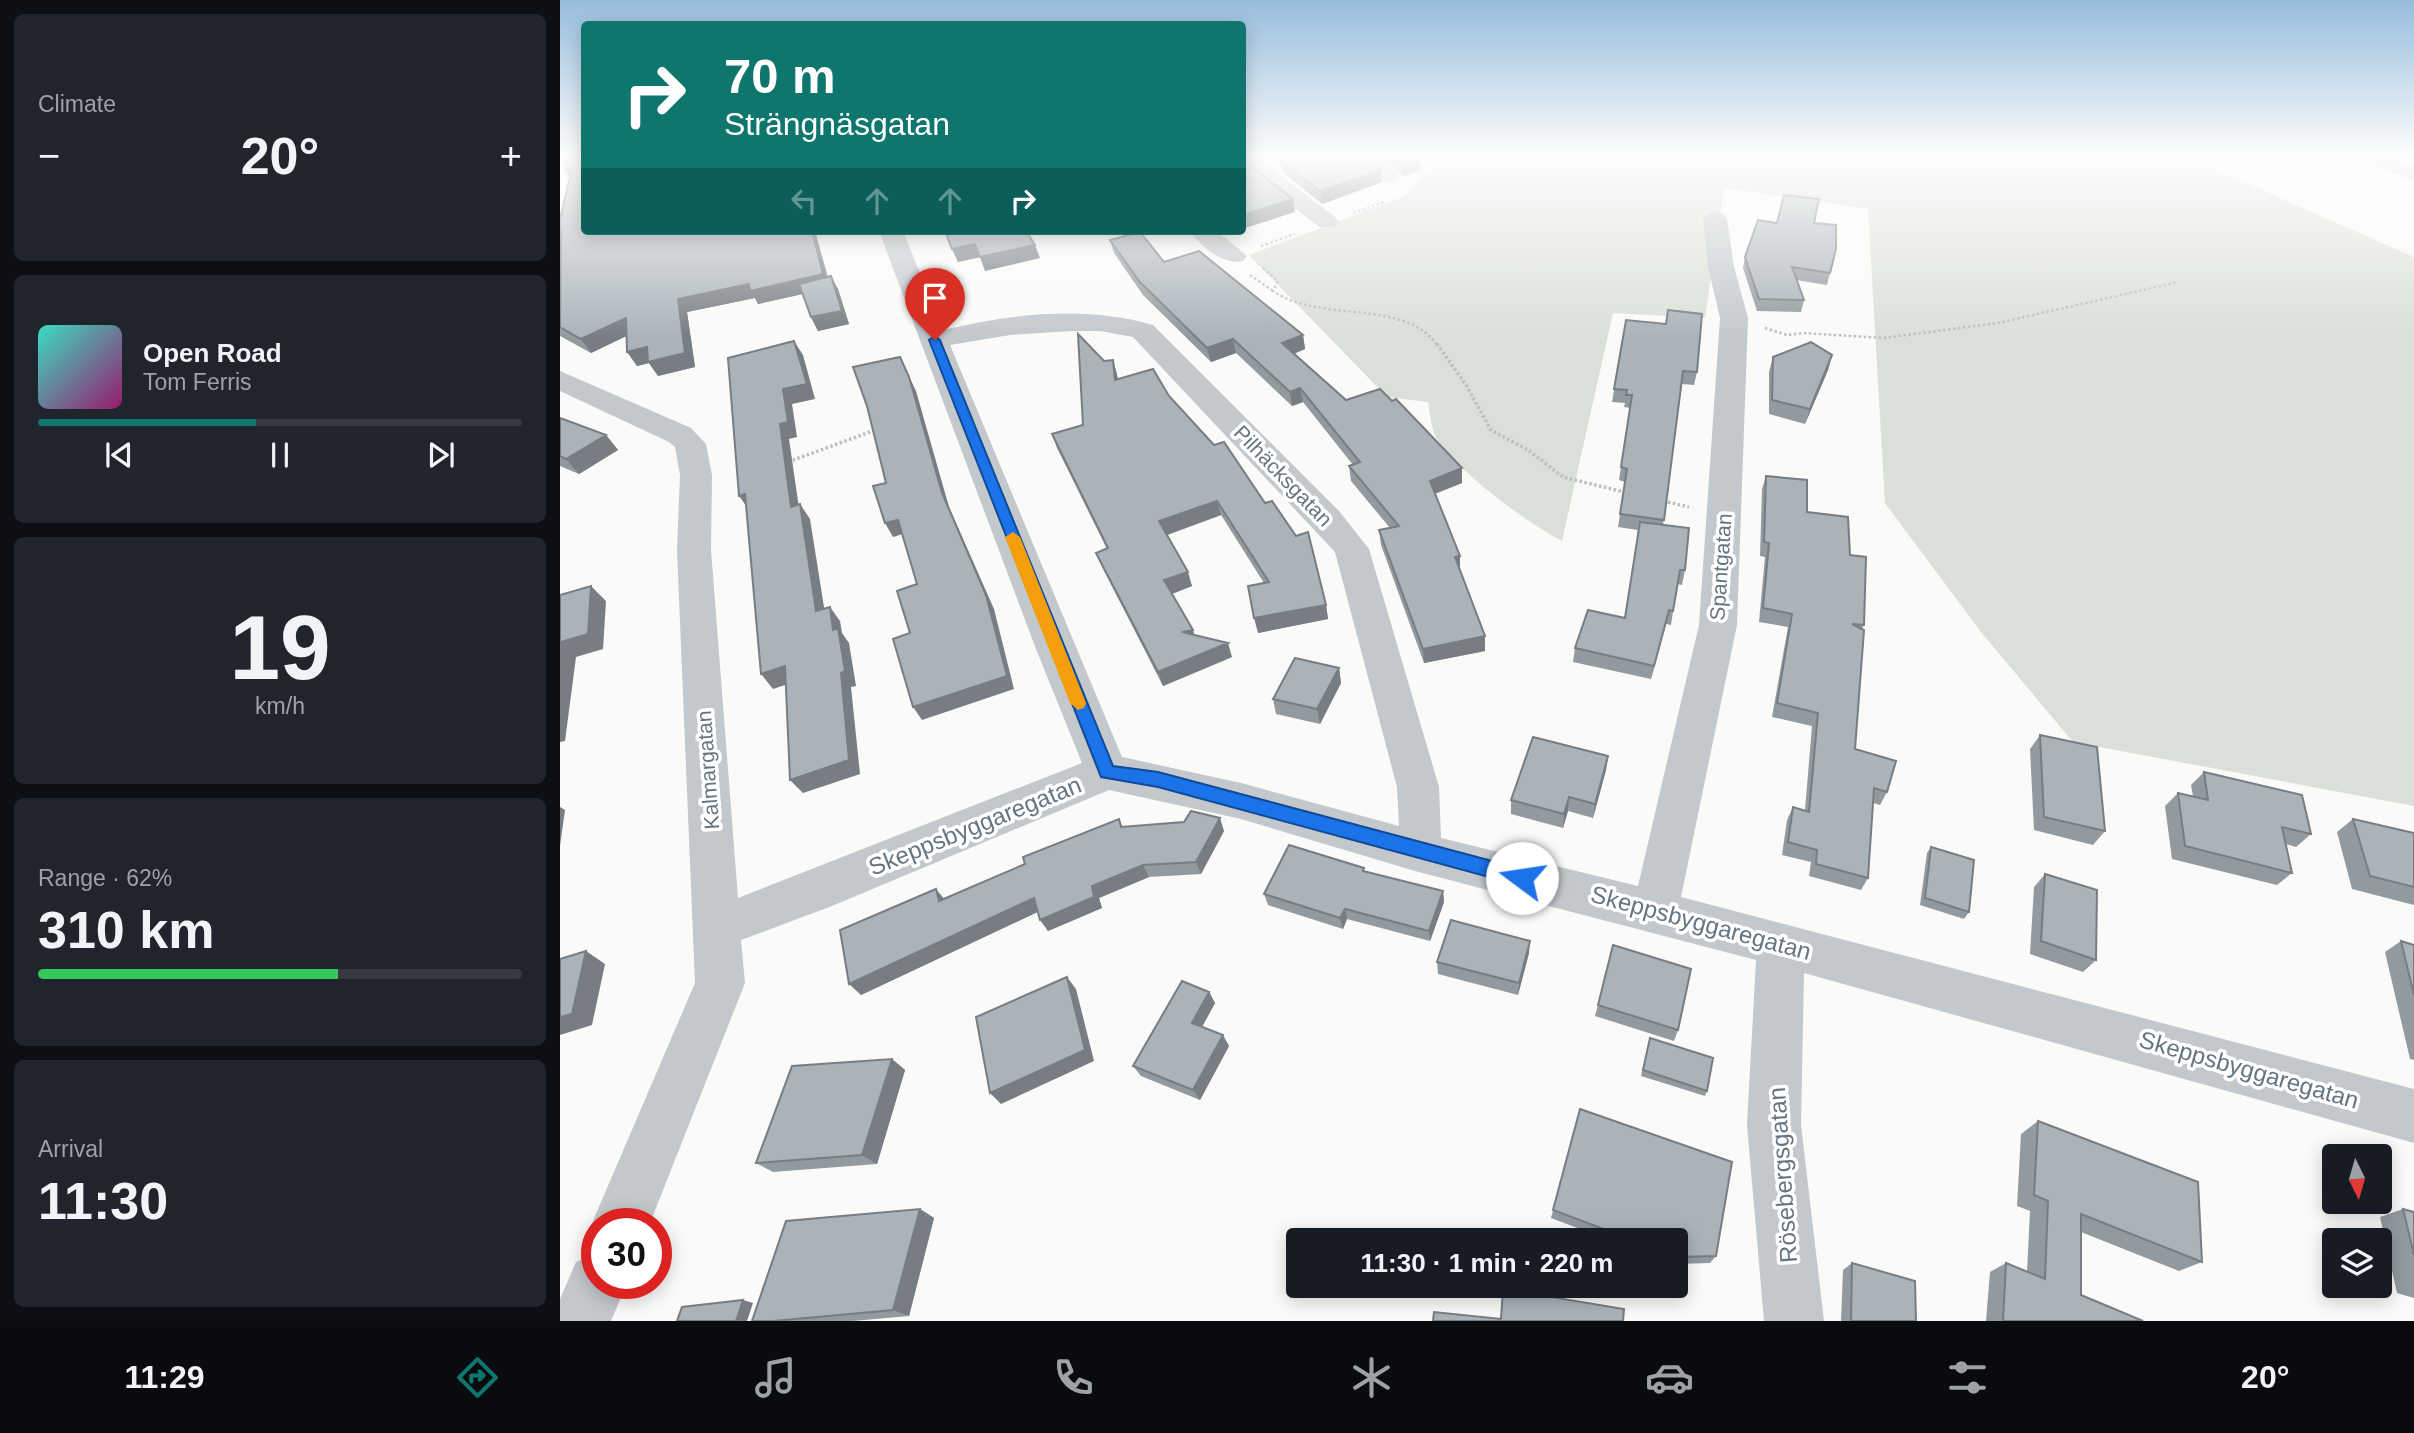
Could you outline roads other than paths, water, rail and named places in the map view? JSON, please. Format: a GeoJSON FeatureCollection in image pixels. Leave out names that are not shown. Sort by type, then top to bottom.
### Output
{"type":"FeatureCollection","features":[{"type":"Feature","properties":{"kind":"street"},"geometry":{"type":"LineString","coordinates":[[1321,217],[1327,222]]}},
{"type":"Feature","properties":{"kind":"street","name":"Spantgatan"},"geometry":{"type":"LineString","coordinates":[[1655,911],[1718,625],[1734,318],[1721,267],[1715,219]]}},
{"type":"Feature","properties":{"kind":"street"},"geometry":{"type":"LineString","coordinates":[[893,235],[1107,772]]}},
{"type":"Feature","properties":{"kind":"street"},"geometry":{"type":"LineString","coordinates":[[1207,235],[1234,256]]}},
{"type":"Feature","properties":{"kind":"street","name":"Pilhäcksgatan"},"geometry":{"type":"LineString","coordinates":[[935,340],[1079,323],[1110,321],[1130,325],[1143,331],[1326,519],[1352,549],[1418,787],[1422,830],[1415,851]]}},
{"type":"Feature","properties":{"kind":"street","name":"Kalmargatan"},"geometry":{"type":"LineString","coordinates":[[564,384],[680,435],[690,444],[696,475],[694,550],[720,983],[627,1208]]}},
{"type":"Feature","properties":{"kind":"street","name":"Skeppsbyggaregatan"},"geometry":{"type":"LineString","coordinates":[[718,927],[816,891],[1107,772],[1158,779],[1415,851],[1938,984],[2414,1116]]}},
{"type":"Feature","properties":{"kind":"street","name":"Rösebergsgatan"},"geometry":{"type":"LineString","coordinates":[[1780,944],[1774,1125],[1794,1321]]}},
{"type":"Feature","properties":{"kind":"street"},"geometry":{"type":"LineString","coordinates":[[581,1321],[590,1299]]}}]}
